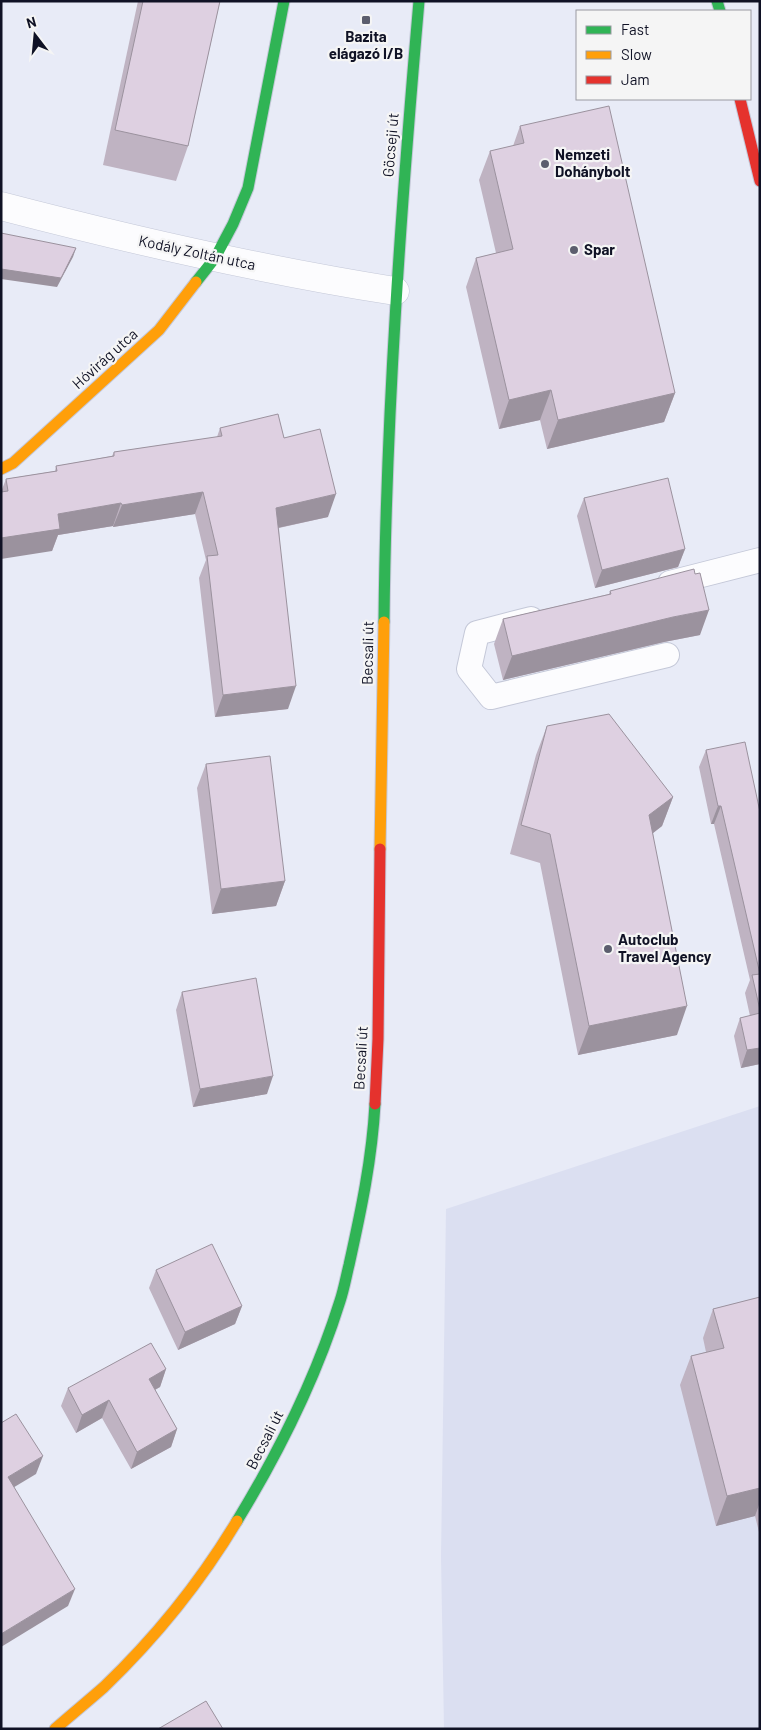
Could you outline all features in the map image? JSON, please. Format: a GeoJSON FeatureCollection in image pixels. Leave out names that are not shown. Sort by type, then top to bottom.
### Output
{"type":"FeatureCollection","features":[{"type":"Feature","properties":{"kind":"main road","name":"Hóvirág utca"},"geometry":{"type":"LineString","coordinates":[[1,469],[13,463],[159,330],[215,258],[233,224],[248,188],[284,1]]}},
{"type":"Feature","properties":{"kind":"main road","name":"Göcseji út"},"geometry":{"type":"LineString","coordinates":[[395,291],[404,162],[420,1]]}},
{"type":"Feature","properties":{"kind":"main road"},"geometry":{"type":"LineString","coordinates":[[740,100],[760,181]]}},
{"type":"Feature","properties":{"kind":"main road","name":"Becsali út"},"geometry":{"type":"LineString","coordinates":[[55,1729],[82,1708],[152,1637],[209,1565],[252,1499],[279,1449],[304,1396],[336,1314],[360,1219],[372,1144],[378,1040],[385,506],[395,291]]}},
{"type":"Feature","properties":{"kind":"street","name":"Kodály Zoltán utca"},"geometry":{"type":"LineString","coordinates":[[1,206],[215,258],[395,291]]}},
{"type":"Feature","properties":{"kind":"lane"},"geometry":{"type":"LineString","coordinates":[[647,589],[760,560]]}},
{"type":"Feature","properties":{"kind":"lane"},"geometry":{"type":"LineString","coordinates":[[552,614],[477,633],[470,669],[491,697],[667,655]]}},
{"type":"Feature","properties":{"kind":"shaded area"},"geometry":{"type":"Polygon","coordinates":[[[760,1106],[760,1729],[444,1729],[441,1557],[446,1209],[760,1106]]]}},
{"type":"Feature","properties":{"kind":"building"},"geometry":{"type":"Polygon","coordinates":[[[143,1],[220,1],[188,146],[115,130],[143,1]]]}},
{"type":"Feature","properties":{"kind":"building"},"geometry":{"type":"Polygon","coordinates":[[[609,106],[675,393],[558,420],[551,390],[509,400],[476,258],[513,249],[490,151],[524,143],[520,126],[609,106]]]}},
{"type":"Feature","properties":{"kind":"building"},"geometry":{"type":"Polygon","coordinates":[[[1,233],[76,248],[61,278],[1,269],[1,233]]]}},
{"type":"Feature","properties":{"kind":"building"},"geometry":{"type":"Polygon","coordinates":[[[278,414],[284,438],[320,429],[336,494],[276,508],[296,686],[223,695],[207,556],[218,555],[203,492],[58,514],[60,529],[1,538],[1,492],[8,491],[6,479],[57,471],[56,466],[114,456],[114,452],[222,436],[220,428],[278,414]]]}},
{"type":"Feature","properties":{"kind":"building"},"geometry":{"type":"Polygon","coordinates":[[[668,478],[685,549],[602,570],[584,498],[668,478]]]}},
{"type":"Feature","properties":{"kind":"building"},"geometry":{"type":"Polygon","coordinates":[[[694,569],[695,574],[700,573],[709,610],[512,656],[503,619],[611,594],[610,591],[694,569]]]}},
{"type":"Feature","properties":{"kind":"building","name":"Autoclub Travel Agency"},"geometry":{"type":"Polygon","coordinates":[[[609,714],[673,797],[649,815],[687,1006],[589,1026],[550,834],[521,825],[547,726],[609,714]]]}},
{"type":"Feature","properties":{"kind":"building"},"geometry":{"type":"Polygon","coordinates":[[[745,742],[760,812],[760,974],[706,750],[745,742]]]}},
{"type":"Feature","properties":{"kind":"building"},"geometry":{"type":"Polygon","coordinates":[[[270,756],[285,881],[221,889],[206,764],[270,756]]]}},
{"type":"Feature","properties":{"kind":"building"},"geometry":{"type":"Polygon","coordinates":[[[760,974],[760,1010],[752,975],[760,974]]]}},
{"type":"Feature","properties":{"kind":"building"},"geometry":{"type":"Polygon","coordinates":[[[256,978],[273,1076],[200,1089],[182,992],[256,978]]]}},
{"type":"Feature","properties":{"kind":"building"},"geometry":{"type":"Polygon","coordinates":[[[760,1013],[760,1048],[747,1050],[740,1018],[760,1013]]]}},
{"type":"Feature","properties":{"kind":"building"},"geometry":{"type":"Polygon","coordinates":[[[212,1244],[242,1306],[185,1332],[156,1270],[212,1244]]]}},
{"type":"Feature","properties":{"kind":"building"},"geometry":{"type":"Polygon","coordinates":[[[760,1297],[760,1488],[727,1496],[691,1356],[724,1348],[713,1309],[760,1297]]]}},
{"type":"Feature","properties":{"kind":"building"},"geometry":{"type":"Polygon","coordinates":[[[151,1343],[166,1369],[149,1379],[177,1429],[137,1452],[109,1400],[82,1415],[68,1388],[151,1343]]]}},
{"type":"Feature","properties":{"kind":"building"},"geometry":{"type":"Polygon","coordinates":[[[16,1414],[43,1456],[8,1477],[75,1589],[1,1634],[1,1423],[16,1414]]]}},
{"type":"Feature","properties":{"kind":"building"},"geometry":{"type":"Polygon","coordinates":[[[206,1701],[223,1729],[158,1729],[206,1701]]]}},
{"type":"Feature","properties":{"kind":"traffic: fast"},"geometry":{"type":"LineString","coordinates":[[196,282],[215,258],[233,224],[248,188],[284,1]]}},
{"type":"Feature","properties":{"kind":"traffic: fast"},"geometry":{"type":"LineString","coordinates":[[384,622],[391,389],[406,156],[419,1]]}},
{"type":"Feature","properties":{"kind":"traffic: fast"},"geometry":{"type":"LineString","coordinates":[[717,1],[720,10]]}},
{"type":"Feature","properties":{"kind":"traffic: fast"},"geometry":{"type":"LineString","coordinates":[[237,1521],[295,1414],[320,1358],[340,1301],[365,1185],[375,1104]]}},
{"type":"Feature","properties":{"kind":"traffic: slow"},"geometry":{"type":"LineString","coordinates":[[1,469],[13,463],[159,330],[196,282]]}},
{"type":"Feature","properties":{"kind":"traffic: slow"},"geometry":{"type":"LineString","coordinates":[[380,849],[384,622]]}},
{"type":"Feature","properties":{"kind":"traffic: slow"},"geometry":{"type":"LineString","coordinates":[[55,1729],[104,1687],[159,1629],[193,1587],[237,1521]]}},
{"type":"Feature","properties":{"kind":"traffic: jam"},"geometry":{"type":"LineString","coordinates":[[740,100],[760,181]]}},
{"type":"Feature","properties":{"kind":"traffic: jam"},"geometry":{"type":"LineString","coordinates":[[375,1104],[378,1039],[380,849]]}},
{"type":"Feature","properties":{"kind":"place","name":"Bazita elágazó I/B"},"geometry":{"type":"Point","coordinates":[366,20]}},
{"type":"Feature","properties":{"kind":"place","name":"Nemzeti Dohánybolt"},"geometry":{"type":"Point","coordinates":[545,164]}},
{"type":"Feature","properties":{"kind":"place","name":"Spar"},"geometry":{"type":"Point","coordinates":[574,250]}},
{"type":"Feature","properties":{"kind":"place","name":"Autoclub Travel Agency"},"geometry":{"type":"Point","coordinates":[608,949]}}]}
